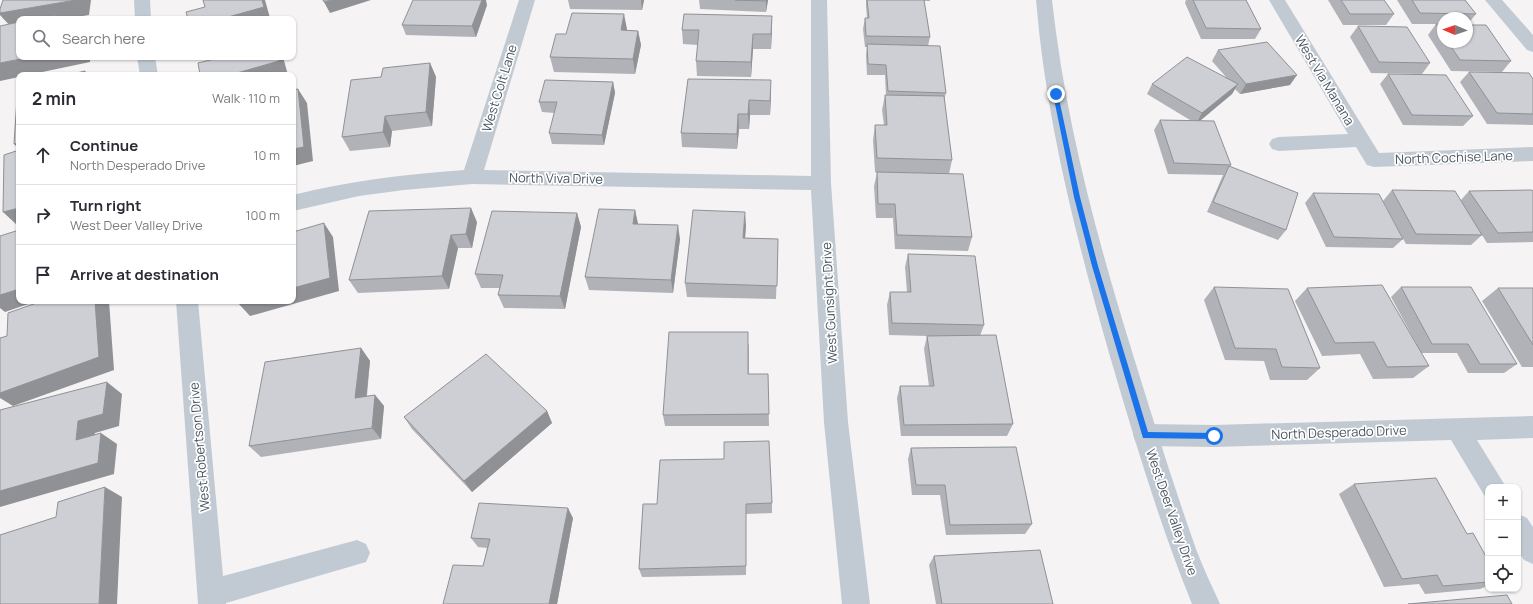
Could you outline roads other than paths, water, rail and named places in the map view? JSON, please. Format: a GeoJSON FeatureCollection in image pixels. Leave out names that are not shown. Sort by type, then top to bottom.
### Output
{"type":"FeatureCollection","features":[{"type":"Feature","properties":{"kind":"street"},"geometry":{"type":"LineString","coordinates":[[142,0],[143,16]]}},
{"type":"Feature","properties":{"kind":"street","name":"West Colt Lane"},"geometry":{"type":"LineString","coordinates":[[472,177],[527,0]]}},
{"type":"Feature","properties":{"kind":"street","name":"West Gunsight Drive"},"geometry":{"type":"LineString","coordinates":[[819,0],[822,183],[836,422],[856,604]]}},
{"type":"Feature","properties":{"kind":"street","name":"West Deer Valley Drive"},"geometry":{"type":"LineString","coordinates":[[1044,0],[1048,41],[1056,94],[1077,197],[1095,266],[1145,435],[1184,552],[1206,604]]}},
{"type":"Feature","properties":{"kind":"street","name":"West Via Manana"},"geometry":{"type":"LineString","coordinates":[[1277,0],[1374,160]]}},
{"type":"Feature","properties":{"kind":"street"},"geometry":{"type":"LineString","coordinates":[[1493,0],[1533,46]]}},
{"type":"Feature","properties":{"kind":"street"},"geometry":{"type":"LineString","coordinates":[[146,60],[148,72]]}},
{"type":"Feature","properties":{"kind":"street"},"geometry":{"type":"LineString","coordinates":[[1279,144],[1361,140]]}},
{"type":"Feature","properties":{"kind":"street","name":"North Cochise Lane"},"geometry":{"type":"LineString","coordinates":[[1374,160],[1533,154]]}},
{"type":"Feature","properties":{"kind":"street","name":"North Viva Drive"},"geometry":{"type":"LineString","coordinates":[[296,202],[324,194],[416,181],[472,177],[822,183]]}},
{"type":"Feature","properties":{"kind":"street","name":"West Robertson Drive"},"geometry":{"type":"LineString","coordinates":[[187,304],[212,599],[357,553]]}},
{"type":"Feature","properties":{"kind":"street","name":"North Desperado Drive"},"geometry":{"type":"LineString","coordinates":[[1145,435],[1214,436],[1533,427]]}},
{"type":"Feature","properties":{"kind":"street"},"geometry":{"type":"LineString","coordinates":[[1457,429],[1491,484]]}},
{"type":"Feature","properties":{"kind":"street"},"geometry":{"type":"LineString","coordinates":[[1521,532],[1533,551]]}}]}
